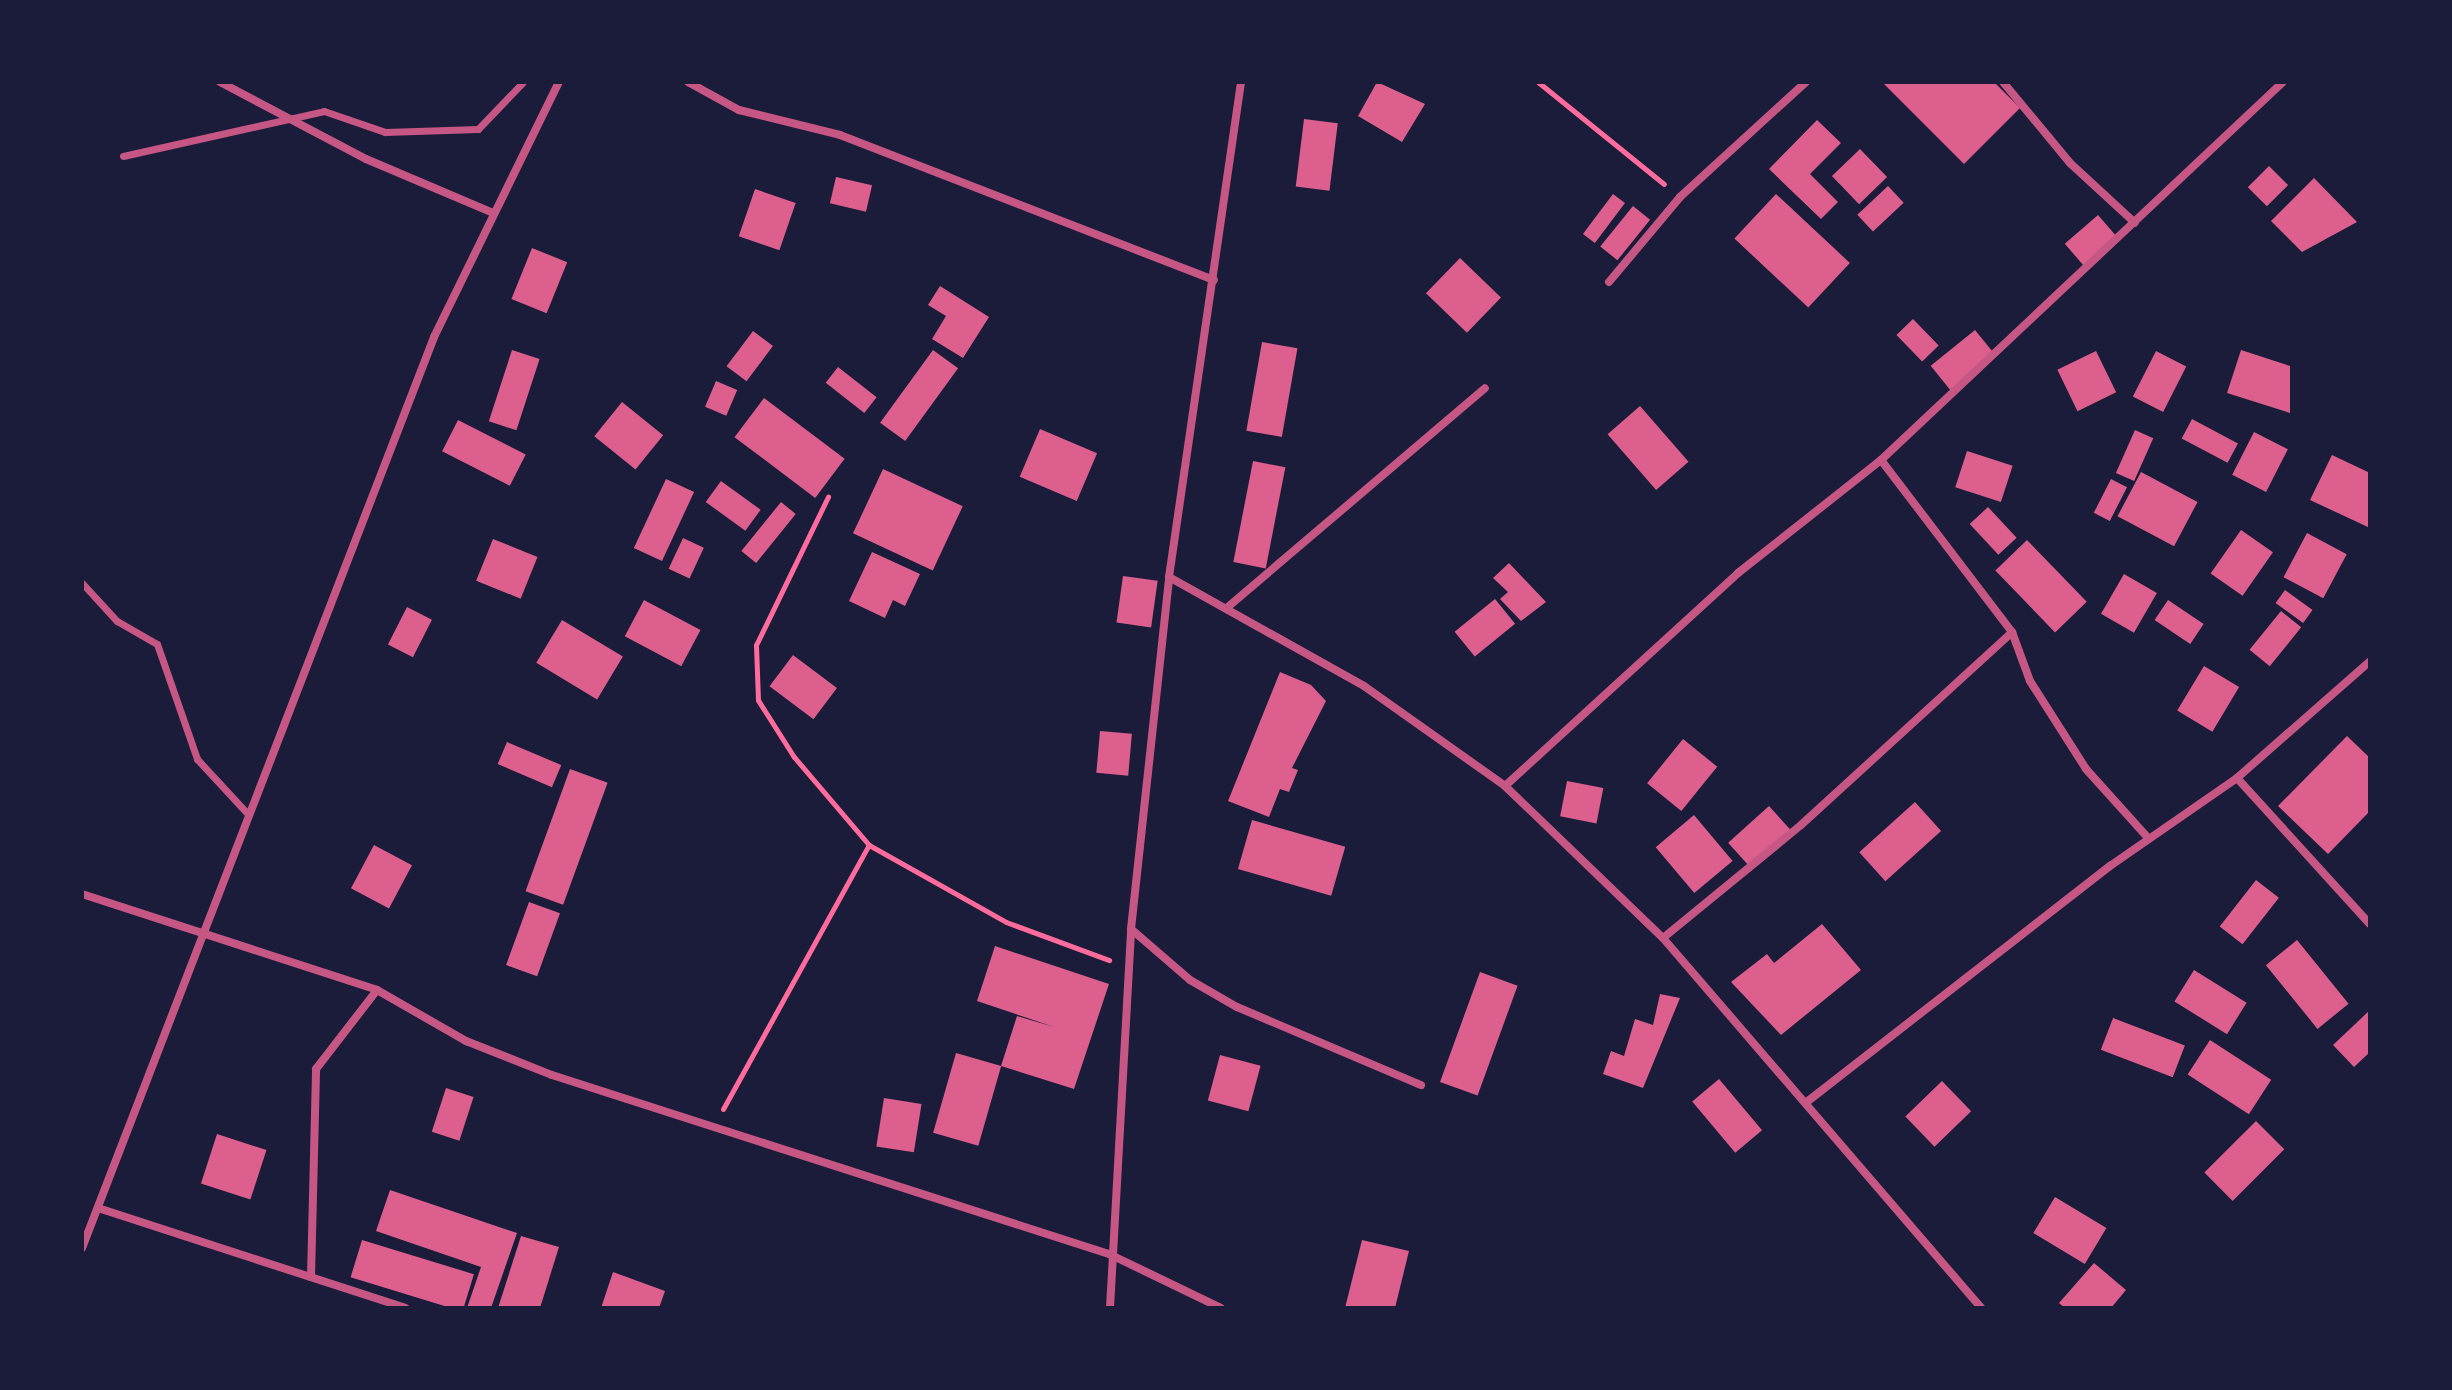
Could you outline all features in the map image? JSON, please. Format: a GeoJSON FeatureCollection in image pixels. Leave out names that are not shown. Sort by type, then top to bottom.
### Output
{"type":"FeatureCollection","features":[{"type":"Feature","properties":{"kind":"street"},"geometry":{"type":"LineString","coordinates":[[220,82],[290,116],[366,159],[491,212]]}},
{"type":"Feature","properties":{"kind":"street"},"geometry":{"type":"LineString","coordinates":[[123,156],[290,116],[324,111],[385,132],[478,129],[523,82]]}},
{"type":"Feature","properties":{"kind":"street"},"geometry":{"type":"LineString","coordinates":[[82,1248],[206,938],[246,812],[434,337],[491,212],[559,82]]}},
{"type":"Feature","properties":{"kind":"street"},"geometry":{"type":"LineString","coordinates":[[688,82],[739,110],[840,135],[1214,280]]}},
{"type":"Feature","properties":{"kind":"street"},"geometry":{"type":"LineString","coordinates":[[1110,1308],[1109,1254],[1131,929],[1169,577],[1241,82]]}},
{"type":"Feature","properties":{"kind":"street"},"geometry":{"type":"LineString","coordinates":[[1609,282],[1680,197],[1806,82]]}},
{"type":"Feature","properties":{"kind":"street"},"geometry":{"type":"LineString","coordinates":[[2003,82],[2070,163],[2135,223]]}},
{"type":"Feature","properties":{"kind":"street"},"geometry":{"type":"LineString","coordinates":[[2262,82],[2272,90]]}},
{"type":"Feature","properties":{"kind":"street"},"geometry":{"type":"LineString","coordinates":[[1505,786],[1738,573],[1881,460],[2283,82]]}},
{"type":"Feature","properties":{"kind":"street"},"geometry":{"type":"LineString","coordinates":[[1229,606],[1485,388]]}},
{"type":"Feature","properties":{"kind":"street"},"geometry":{"type":"LineString","coordinates":[[1881,460],[2012,632],[2030,681],[2086,769],[2149,839]]}},
{"type":"Feature","properties":{"kind":"street"},"geometry":{"type":"LineString","coordinates":[[1169,577],[1229,606],[1364,686],[1505,786],[1663,938],[1808,1101],[1981,1308]]}},
{"type":"Feature","properties":{"kind":"street"},"geometry":{"type":"LineString","coordinates":[[82,583],[117,621],[157,644],[197,759],[246,812]]}},
{"type":"Feature","properties":{"kind":"street"},"geometry":{"type":"LineString","coordinates":[[1663,938],[1801,825],[2012,632]]}},
{"type":"Feature","properties":{"kind":"street"},"geometry":{"type":"LineString","coordinates":[[1808,1101],[2149,839],[2237,778],[2370,661]]}},
{"type":"Feature","properties":{"kind":"street"},"geometry":{"type":"LineString","coordinates":[[2237,778],[2370,924]]}},
{"type":"Feature","properties":{"kind":"street"},"geometry":{"type":"LineString","coordinates":[[82,894],[206,938],[377,990],[466,1041],[713,1128],[1109,1254],[1221,1308]]}},
{"type":"Feature","properties":{"kind":"street"},"geometry":{"type":"LineString","coordinates":[[1131,929],[1190,980],[1237,1007],[1421,1085]]}},
{"type":"Feature","properties":{"kind":"street"},"geometry":{"type":"LineString","coordinates":[[311,1277],[316,1069],[377,990]]}},
{"type":"Feature","properties":{"kind":"street"},"geometry":{"type":"LineString","coordinates":[[98,1208],[405,1308]]}},
{"type":"Feature","properties":{"kind":"path"},"geometry":{"type":"LineString","coordinates":[[1538,82],[1680,197]]}},
{"type":"Feature","properties":{"kind":"path"},"geometry":{"type":"LineString","coordinates":[[828,497],[756,645],[758,700],[794,757],[869,845],[1006,922],[1127,967]]}},
{"type":"Feature","properties":{"kind":"path"},"geometry":{"type":"LineString","coordinates":[[713,1128],[869,845]]}},
{"type":"Feature","properties":{"kind":"building"},"geometry":{"type":"Polygon","coordinates":[[[1377,82],[1425,104],[1402,142],[1358,116],[1377,82]]]}},
{"type":"Feature","properties":{"kind":"building"},"geometry":{"type":"Polygon","coordinates":[[[1882,82],[1994,82],[2020,108],[1964,164],[1882,82]]]}},
{"type":"Feature","properties":{"kind":"building"},"geometry":{"type":"Polygon","coordinates":[[[1304,119],[1338,123],[1329,191],[1296,186],[1304,119]]]}},
{"type":"Feature","properties":{"kind":"building"},"geometry":{"type":"Polygon","coordinates":[[[1817,120],[1841,143],[1810,174],[1838,202],[1821,219],[1769,169],[1817,120]]]}},
{"type":"Feature","properties":{"kind":"building"},"geometry":{"type":"Polygon","coordinates":[[[1860,149],[1887,177],[1859,204],[1832,176],[1860,149]]]}},
{"type":"Feature","properties":{"kind":"building"},"geometry":{"type":"Polygon","coordinates":[[[2269,166],[2288,185],[2267,206],[2248,187],[2269,166]]]}},
{"type":"Feature","properties":{"kind":"building"},"geometry":{"type":"Polygon","coordinates":[[[836,177],[872,185],[866,212],[830,203],[836,177]]]}},
{"type":"Feature","properties":{"kind":"building"},"geometry":{"type":"Polygon","coordinates":[[[2314,178],[2357,222],[2302,252],[2271,221],[2314,178]]]}},
{"type":"Feature","properties":{"kind":"building"},"geometry":{"type":"Polygon","coordinates":[[[1888,186],[1904,203],[1873,231],[1857,215],[1888,186]]]}},
{"type":"Feature","properties":{"kind":"building"},"geometry":{"type":"Polygon","coordinates":[[[755,189],[796,203],[779,250],[739,236],[755,189]]]}},
{"type":"Feature","properties":{"kind":"building"},"geometry":{"type":"Polygon","coordinates":[[[1613,194],[1625,203],[1595,243],[1583,234],[1613,194]]]}},
{"type":"Feature","properties":{"kind":"building"},"geometry":{"type":"Polygon","coordinates":[[[1776,194],[1850,263],[1808,307],[1734,239],[1776,194]]]}},
{"type":"Feature","properties":{"kind":"building"},"geometry":{"type":"Polygon","coordinates":[[[1633,206],[1650,220],[1617,260],[1600,246],[1633,206]]]}},
{"type":"Feature","properties":{"kind":"building"},"geometry":{"type":"Polygon","coordinates":[[[2098,215],[2117,237],[2084,266],[2065,244],[2098,215]]]}},
{"type":"Feature","properties":{"kind":"building"},"geometry":{"type":"Polygon","coordinates":[[[532,248],[567,262],[547,313],[511,299],[532,248]]]}},
{"type":"Feature","properties":{"kind":"building"},"geometry":{"type":"Polygon","coordinates":[[[1460,258],[1501,298],[1467,333],[1426,293],[1460,258]]]}},
{"type":"Feature","properties":{"kind":"building"},"geometry":{"type":"Polygon","coordinates":[[[940,286],[989,317],[963,358],[932,339],[946,316],[928,305],[940,286]]]}},
{"type":"Feature","properties":{"kind":"building"},"geometry":{"type":"Polygon","coordinates":[[[1913,319],[1939,346],[1922,362],[1896,335],[1913,319]]]}},
{"type":"Feature","properties":{"kind":"building"},"geometry":{"type":"Polygon","coordinates":[[[1975,330],[1995,355],[1951,391],[1931,366],[1975,330]]]}},
{"type":"Feature","properties":{"kind":"building"},"geometry":{"type":"Polygon","coordinates":[[[753,331],[773,346],[746,381],[727,366],[753,331]]]}},
{"type":"Feature","properties":{"kind":"building"},"geometry":{"type":"Polygon","coordinates":[[[1262,342],[1297,348],[1282,437],[1246,431],[1262,342]]]}},
{"type":"Feature","properties":{"kind":"building"},"geometry":{"type":"Polygon","coordinates":[[[512,350],[540,359],[516,430],[489,421],[512,350]]]}},
{"type":"Feature","properties":{"kind":"building"},"geometry":{"type":"Polygon","coordinates":[[[933,350],[958,368],[905,441],[880,423],[933,350]]]}},
{"type":"Feature","properties":{"kind":"building"},"geometry":{"type":"Polygon","coordinates":[[[2241,350],[2290,366],[2290,413],[2227,393],[2241,350]]]}},
{"type":"Feature","properties":{"kind":"building"},"geometry":{"type":"Polygon","coordinates":[[[2096,351],[2116,392],[2078,411],[2057,370],[2096,351]]]}},
{"type":"Feature","properties":{"kind":"building"},"geometry":{"type":"Polygon","coordinates":[[[2156,351],[2186,366],[2163,412],[2133,396],[2156,351]]]}},
{"type":"Feature","properties":{"kind":"building"},"geometry":{"type":"Polygon","coordinates":[[[838,367],[877,397],[864,413],[826,383],[838,367]]]}},
{"type":"Feature","properties":{"kind":"building"},"geometry":{"type":"Polygon","coordinates":[[[716,381],[737,390],[726,416],[705,407],[716,381]]]}},
{"type":"Feature","properties":{"kind":"building"},"geometry":{"type":"Polygon","coordinates":[[[764,398],[845,459],[815,498],[735,437],[764,398]]]}},
{"type":"Feature","properties":{"kind":"building"},"geometry":{"type":"Polygon","coordinates":[[[622,402],[663,435],[635,470],[594,436],[622,402]]]}},
{"type":"Feature","properties":{"kind":"building"},"geometry":{"type":"Polygon","coordinates":[[[1640,406],[1689,462],[1656,490],[1608,434],[1640,406]]]}},
{"type":"Feature","properties":{"kind":"building"},"geometry":{"type":"Polygon","coordinates":[[[2192,419],[2238,443],[2228,463],[2182,438],[2192,419]]]}},
{"type":"Feature","properties":{"kind":"building"},"geometry":{"type":"Polygon","coordinates":[[[458,420],[526,455],[510,486],[442,451],[458,420]]]}},
{"type":"Feature","properties":{"kind":"building"},"geometry":{"type":"Polygon","coordinates":[[[1040,429],[1097,453],[1077,501],[1020,477],[1040,429]]]}},
{"type":"Feature","properties":{"kind":"building"},"geometry":{"type":"Polygon","coordinates":[[[2135,430],[2153,438],[2134,481],[2116,473],[2135,430]]]}},
{"type":"Feature","properties":{"kind":"building"},"geometry":{"type":"Polygon","coordinates":[[[2254,432],[2288,449],[2266,492],[2232,475],[2254,432]]]}},
{"type":"Feature","properties":{"kind":"building"},"geometry":{"type":"Polygon","coordinates":[[[1967,451],[2013,466],[2001,502],[1955,487],[1967,451]]]}},
{"type":"Feature","properties":{"kind":"building"},"geometry":{"type":"Polygon","coordinates":[[[2332,455],[2370,473],[2370,528],[2310,500],[2332,455]]]}},
{"type":"Feature","properties":{"kind":"building"},"geometry":{"type":"Polygon","coordinates":[[[1253,461],[1285,467],[1266,568],[1233,562],[1253,461]]]}},
{"type":"Feature","properties":{"kind":"building"},"geometry":{"type":"Polygon","coordinates":[[[883,469],[963,506],[933,571],[853,533],[883,469]]]}},
{"type":"Feature","properties":{"kind":"building"},"geometry":{"type":"Polygon","coordinates":[[[2141,472],[2198,502],[2174,546],[2118,516],[2141,472]]]}},
{"type":"Feature","properties":{"kind":"building"},"geometry":{"type":"Polygon","coordinates":[[[666,479],[694,492],[662,561],[634,548],[666,479]]]}},
{"type":"Feature","properties":{"kind":"building"},"geometry":{"type":"Polygon","coordinates":[[[2111,479],[2127,487],[2110,521],[2094,513],[2111,479]]]}},
{"type":"Feature","properties":{"kind":"building"},"geometry":{"type":"Polygon","coordinates":[[[721,481],[761,510],[745,531],[706,502],[721,481]]]}},
{"type":"Feature","properties":{"kind":"building"},"geometry":{"type":"Polygon","coordinates":[[[781,502],[796,514],[756,563],[741,551],[781,502]]]}},
{"type":"Feature","properties":{"kind":"building"},"geometry":{"type":"Polygon","coordinates":[[[1988,507],[2017,538],[1998,555],[1970,524],[1988,507]]]}},
{"type":"Feature","properties":{"kind":"building"},"geometry":{"type":"Polygon","coordinates":[[[2241,530],[2273,552],[2243,596],[2211,573],[2241,530]]]}},
{"type":"Feature","properties":{"kind":"building"},"geometry":{"type":"Polygon","coordinates":[[[2307,533],[2347,554],[2323,598],[2284,577],[2307,533]]]}},
{"type":"Feature","properties":{"kind":"building"},"geometry":{"type":"Polygon","coordinates":[[[683,538],[704,548],[689,579],[669,569],[683,538]]]}},
{"type":"Feature","properties":{"kind":"building"},"geometry":{"type":"Polygon","coordinates":[[[493,539],[538,557],[521,599],[476,581],[493,539]]]}},
{"type":"Feature","properties":{"kind":"building"},"geometry":{"type":"Polygon","coordinates":[[[2027,540],[2087,602],[2055,632],[1995,571],[2027,540]]]}},
{"type":"Feature","properties":{"kind":"building"},"geometry":{"type":"Polygon","coordinates":[[[872,552],[920,574],[905,606],[893,600],[885,618],[849,601],[872,552]]]}},
{"type":"Feature","properties":{"kind":"building"},"geometry":{"type":"Polygon","coordinates":[[[1509,563],[1546,602],[1521,621],[1500,599],[1508,592],[1493,578],[1509,563]]]}},
{"type":"Feature","properties":{"kind":"building"},"geometry":{"type":"Polygon","coordinates":[[[2124,574],[2157,593],[2134,633],[2101,614],[2124,574]]]}},
{"type":"Feature","properties":{"kind":"building"},"geometry":{"type":"Polygon","coordinates":[[[1123,576],[1158,581],[1151,627],[1116,623],[1123,576]]]}},
{"type":"Feature","properties":{"kind":"building"},"geometry":{"type":"Polygon","coordinates":[[[2285,590],[2313,610],[2303,623],[2276,603],[2285,590]]]}},
{"type":"Feature","properties":{"kind":"building"},"geometry":{"type":"Polygon","coordinates":[[[1495,599],[1515,624],[1475,657],[1455,632],[1495,599]]]}},
{"type":"Feature","properties":{"kind":"building"},"geometry":{"type":"Polygon","coordinates":[[[644,600],[701,630],[681,666],[625,636],[644,600]]]}},
{"type":"Feature","properties":{"kind":"building"},"geometry":{"type":"Polygon","coordinates":[[[2168,600],[2204,624],[2190,644],[2155,620],[2168,600]]]}},
{"type":"Feature","properties":{"kind":"building"},"geometry":{"type":"Polygon","coordinates":[[[407,607],[432,620],[413,657],[388,644],[407,607]]]}},
{"type":"Feature","properties":{"kind":"building"},"geometry":{"type":"Polygon","coordinates":[[[2281,611],[2301,627],[2270,666],[2250,650],[2281,611]]]}},
{"type":"Feature","properties":{"kind":"building"},"geometry":{"type":"Polygon","coordinates":[[[562,620],[623,657],[597,699],[536,663],[562,620]]]}},
{"type":"Feature","properties":{"kind":"building"},"geometry":{"type":"Polygon","coordinates":[[[793,655],[837,688],[813,719],[770,686],[793,655]]]}},
{"type":"Feature","properties":{"kind":"building"},"geometry":{"type":"Polygon","coordinates":[[[2204,666],[2239,687],[2212,732],[2177,711],[2204,666]]]}},
{"type":"Feature","properties":{"kind":"building"},"geometry":{"type":"Polygon","coordinates":[[[1280,672],[1311,685],[1326,701],[1292,768],[1298,770],[1289,792],[1280,789],[1269,817],[1228,801],[1280,672]]]}},
{"type":"Feature","properties":{"kind":"building"},"geometry":{"type":"Polygon","coordinates":[[[1100,731],[1132,734],[1128,776],[1096,773],[1100,731]]]}},
{"type":"Feature","properties":{"kind":"building"},"geometry":{"type":"Polygon","coordinates":[[[2347,736],[2370,758],[2370,811],[2328,854],[2278,806],[2347,736]]]}},
{"type":"Feature","properties":{"kind":"building"},"geometry":{"type":"Polygon","coordinates":[[[1683,739],[1717,767],[1681,811],[1647,783],[1683,739]]]}},
{"type":"Feature","properties":{"kind":"building"},"geometry":{"type":"Polygon","coordinates":[[[507,742],[561,765],[552,787],[498,764],[507,742]]]}},
{"type":"Feature","properties":{"kind":"building"},"geometry":{"type":"Polygon","coordinates":[[[570,769],[608,783],[563,905],[526,891],[570,769]]]}},
{"type":"Feature","properties":{"kind":"building"},"geometry":{"type":"Polygon","coordinates":[[[1567,781],[1603,788],[1596,823],[1560,816],[1567,781]]]}},
{"type":"Feature","properties":{"kind":"building"},"geometry":{"type":"Polygon","coordinates":[[[1915,802],[1941,831],[1885,881],[1859,852],[1915,802]]]}},
{"type":"Feature","properties":{"kind":"building"},"geometry":{"type":"Polygon","coordinates":[[[1769,806],[1793,833],[1752,870],[1728,843],[1769,806]]]}},
{"type":"Feature","properties":{"kind":"building"},"geometry":{"type":"Polygon","coordinates":[[[1694,815],[1733,861],[1694,893],[1656,847],[1694,815]]]}},
{"type":"Feature","properties":{"kind":"building"},"geometry":{"type":"Polygon","coordinates":[[[1252,820],[1345,847],[1331,896],[1238,869],[1252,820]]]}},
{"type":"Feature","properties":{"kind":"building"},"geometry":{"type":"Polygon","coordinates":[[[374,845],[412,865],[389,908],[351,888],[374,845]]]}},
{"type":"Feature","properties":{"kind":"building"},"geometry":{"type":"Polygon","coordinates":[[[2256,880],[2279,898],[2243,944],[2220,926],[2256,880]]]}},
{"type":"Feature","properties":{"kind":"building"},"geometry":{"type":"Polygon","coordinates":[[[529,902],[560,913],[537,976],[506,965],[529,902]]]}},
{"type":"Feature","properties":{"kind":"building"},"geometry":{"type":"Polygon","coordinates":[[[1822,924],[1861,970],[1781,1035],[1731,982],[1767,954],[1774,963],[1822,924]]]}},
{"type":"Feature","properties":{"kind":"building"},"geometry":{"type":"Polygon","coordinates":[[[2297,940],[2349,1004],[2318,1029],[2266,965],[2297,940]]]}},
{"type":"Feature","properties":{"kind":"building"},"geometry":{"type":"Polygon","coordinates":[[[995,946],[1109,984],[1074,1089],[1001,1066],[1017,1016],[1054,1027],[977,1001],[995,946]]]}},
{"type":"Feature","properties":{"kind":"building"},"geometry":{"type":"Polygon","coordinates":[[[2194,970],[2247,1003],[2227,1034],[2174,1001],[2194,970]]]}},
{"type":"Feature","properties":{"kind":"building"},"geometry":{"type":"Polygon","coordinates":[[[1480,972],[1518,986],[1478,1096],[1440,1082],[1480,972]]]}},
{"type":"Feature","properties":{"kind":"building"},"geometry":{"type":"Polygon","coordinates":[[[1660,994],[1680,998],[1643,1088],[1603,1074],[1611,1051],[1624,1056],[1635,1019],[1653,1025],[1660,994]]]}},
{"type":"Feature","properties":{"kind":"building"},"geometry":{"type":"Polygon","coordinates":[[[2370,1010],[2370,1052],[2354,1067],[2333,1045],[2370,1010]]]}},
{"type":"Feature","properties":{"kind":"building"},"geometry":{"type":"Polygon","coordinates":[[[2113,1018],[2185,1046],[2173,1077],[2101,1050],[2113,1018]]]}},
{"type":"Feature","properties":{"kind":"building"},"geometry":{"type":"Polygon","coordinates":[[[2210,1040],[2271,1080],[2249,1114],[2188,1074],[2210,1040]]]}},
{"type":"Feature","properties":{"kind":"building"},"geometry":{"type":"Polygon","coordinates":[[[956,1053],[1001,1066],[978,1146],[933,1133],[956,1053]]]}},
{"type":"Feature","properties":{"kind":"building"},"geometry":{"type":"Polygon","coordinates":[[[1220,1055],[1261,1066],[1248,1111],[1208,1100],[1220,1055]]]}},
{"type":"Feature","properties":{"kind":"building"},"geometry":{"type":"Polygon","coordinates":[[[1719,1079],[1762,1130],[1735,1153],[1692,1101],[1719,1079]]]}},
{"type":"Feature","properties":{"kind":"building"},"geometry":{"type":"Polygon","coordinates":[[[1942,1081],[1971,1111],[1934,1147],[1905,1116],[1942,1081]]]}},
{"type":"Feature","properties":{"kind":"building"},"geometry":{"type":"Polygon","coordinates":[[[446,1088],[474,1097],[459,1141],[432,1132],[446,1088]]]}},
{"type":"Feature","properties":{"kind":"building"},"geometry":{"type":"Polygon","coordinates":[[[884,1098],[922,1104],[914,1152],[876,1146],[884,1098]]]}},
{"type":"Feature","properties":{"kind":"building"},"geometry":{"type":"Polygon","coordinates":[[[2256,1121],[2284,1149],[2233,1201],[2204,1173],[2256,1121]]]}},
{"type":"Feature","properties":{"kind":"building"},"geometry":{"type":"Polygon","coordinates":[[[217,1134],[266,1150],[250,1200],[201,1183],[217,1134]]]}},
{"type":"Feature","properties":{"kind":"building"},"geometry":{"type":"Polygon","coordinates":[[[390,1190],[517,1233],[491,1308],[467,1308],[481,1267],[376,1231],[390,1190]]]}},
{"type":"Feature","properties":{"kind":"building"},"geometry":{"type":"Polygon","coordinates":[[[2055,1197],[2106,1228],[2085,1264],[2033,1233],[2055,1197]]]}},
{"type":"Feature","properties":{"kind":"building"},"geometry":{"type":"Polygon","coordinates":[[[521,1236],[559,1247],[540,1308],[498,1308],[521,1236]]]}},
{"type":"Feature","properties":{"kind":"building"},"geometry":{"type":"Polygon","coordinates":[[[362,1240],[474,1274],[464,1308],[451,1308],[351,1277],[362,1240]]]}},
{"type":"Feature","properties":{"kind":"building"},"geometry":{"type":"Polygon","coordinates":[[[1362,1240],[1409,1251],[1395,1308],[1345,1308],[1362,1240]]]}},
{"type":"Feature","properties":{"kind":"building"},"geometry":{"type":"Polygon","coordinates":[[[2094,1263],[2126,1290],[2111,1308],[2065,1308],[2059,1303],[2094,1263]]]}},
{"type":"Feature","properties":{"kind":"building"},"geometry":{"type":"Polygon","coordinates":[[[613,1272],[665,1291],[659,1308],[601,1308],[613,1272]]]}}]}
